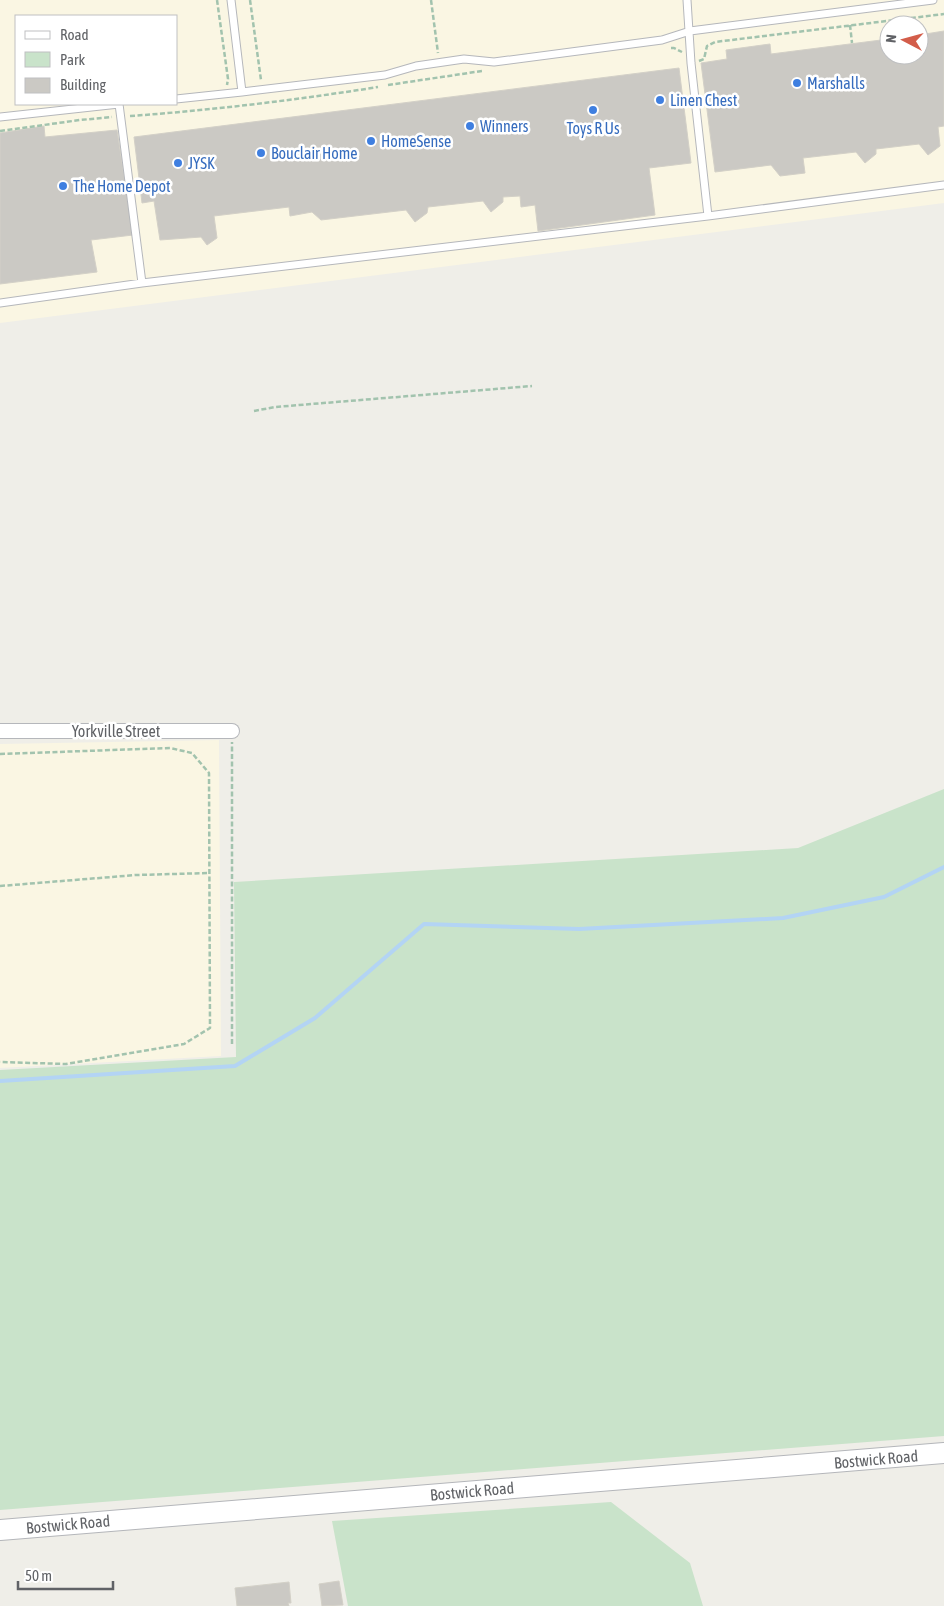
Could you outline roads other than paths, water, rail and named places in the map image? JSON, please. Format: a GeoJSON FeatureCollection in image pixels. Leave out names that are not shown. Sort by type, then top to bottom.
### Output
{"type":"FeatureCollection","features":[{"type":"Feature","properties":{"kind":"main road","name":"Bostwick Road"},"geometry":{"type":"LineString","coordinates":[[0,1530],[944,1453]]}},
{"type":"Feature","properties":{"kind":"street","name":"Yorkville Street"},"geometry":{"type":"LineString","coordinates":[[0,731],[232,731]]}},
{"type":"Feature","properties":{"kind":"lane"},"geometry":{"type":"LineString","coordinates":[[231,0],[242,92]]}},
{"type":"Feature","properties":{"kind":"lane"},"geometry":{"type":"LineString","coordinates":[[687,0],[691,63],[708,216]]}},
{"type":"Feature","properties":{"kind":"lane"},"geometry":{"type":"LineString","coordinates":[[178,99],[385,75],[416,66],[464,60],[494,62],[606,48],[662,40],[690,31],[933,0]]}},
{"type":"Feature","properties":{"kind":"lane"},"geometry":{"type":"LineString","coordinates":[[0,117],[110,105]]}},
{"type":"Feature","properties":{"kind":"lane"},"geometry":{"type":"LineString","coordinates":[[119,105],[142,283]]}},
{"type":"Feature","properties":{"kind":"lane"},"geometry":{"type":"LineString","coordinates":[[0,303],[142,283],[708,216],[944,185]]}},
{"type":"Feature","properties":{"kind":"waterway"},"geometry":{"type":"LineString","coordinates":[[0,1081],[235,1066],[315,1018],[424,924],[579,929],[783,918],[884,897],[944,867]]}},
{"type":"Feature","properties":{"kind":"place","name":"Marshalls"},"geometry":{"type":"Point","coordinates":[797,83]}},
{"type":"Feature","properties":{"kind":"place","name":"Linen Chest"},"geometry":{"type":"Point","coordinates":[660,100]}},
{"type":"Feature","properties":{"kind":"place","name":"Toys R Us"},"geometry":{"type":"Point","coordinates":[593,110]}},
{"type":"Feature","properties":{"kind":"place","name":"Winners"},"geometry":{"type":"Point","coordinates":[470,126]}},
{"type":"Feature","properties":{"kind":"place","name":"HomeSense"},"geometry":{"type":"Point","coordinates":[371,141]}},
{"type":"Feature","properties":{"kind":"place","name":"Bouclair Home"},"geometry":{"type":"Point","coordinates":[261,153]}},
{"type":"Feature","properties":{"kind":"place","name":"JYSK"},"geometry":{"type":"Point","coordinates":[178,163]}},
{"type":"Feature","properties":{"kind":"place","name":"The Home Depot"},"geometry":{"type":"Point","coordinates":[63,186]}}]}
